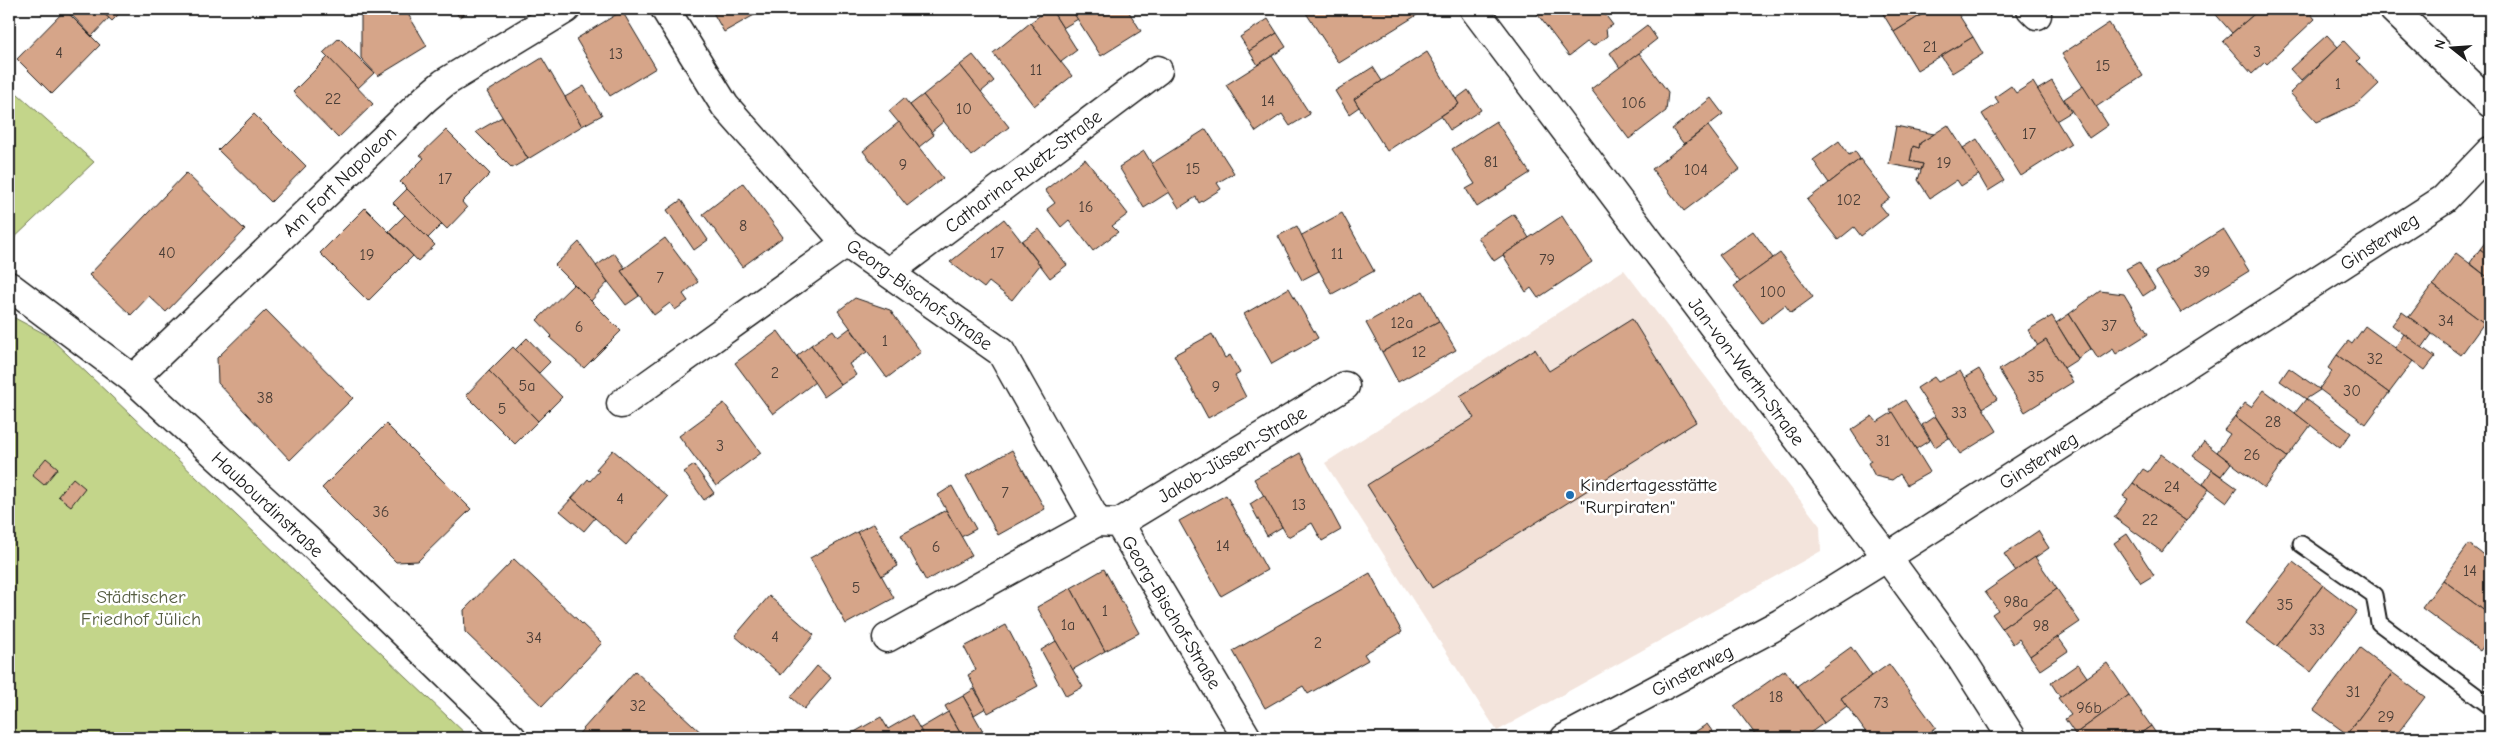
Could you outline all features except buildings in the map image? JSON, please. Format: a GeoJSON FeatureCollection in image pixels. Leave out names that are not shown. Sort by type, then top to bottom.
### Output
{"type":"FeatureCollection","features":[{"type":"Feature","properties":{"kind":"street","name":"Am Fort Napoleon"},"geometry":{"type":"LineString","coordinates":[[133,379],[426,98],[444,83],[566,9]]}},
{"type":"Feature","properties":{"kind":"street","name":"Georg-Bischof-Straße"},"geometry":{"type":"LineString","coordinates":[[665,9],[725,106],[846,243],[1001,352],[1247,738]]}},
{"type":"Feature","properties":{"kind":"street","name":"Jan-von-Werth-Straße"},"geometry":{"type":"LineString","coordinates":[[1474,9],[1887,558],[1960,658],[2012,738]]}},
{"type":"Feature","properties":{"kind":"street"},"geometry":{"type":"LineString","coordinates":[[2393,9],[2490,103]]}},
{"type":"Feature","properties":{"kind":"street","name":"Catharina-Ruetz-Straße"},"geometry":{"type":"LineString","coordinates":[[889,272],[1158,70]]}},
{"type":"Feature","properties":{"kind":"street","name":"Ginsterweg"},"geometry":{"type":"LineString","coordinates":[[1565,738],[1781,623],[1887,558],[2444,200],[2490,151]]}},
{"type":"Feature","properties":{"kind":"street"},"geometry":{"type":"LineString","coordinates":[[621,404],[846,243]]}},
{"type":"Feature","properties":{"kind":"street","name":"Haubourdinstraße"},"geometry":{"type":"LineString","coordinates":[[9,286],[133,379],[312,544],[512,738]]}},
{"type":"Feature","properties":{"kind":"street","name":"Jakob-Jüssen-Straße"},"geometry":{"type":"LineString","coordinates":[[887,638],[1108,522],[1345,386]]}},
{"type":"Feature","properties":{"kind":"lane"},"geometry":{"type":"LineString","coordinates":[[2301,544],[2374,595],[2379,623],[2490,706]]}},
{"type":"Feature","properties":{"kind":"shaded area","name":"Kindertagesstätte \"Rurpiraten\""},"geometry":{"type":"Polygon","coordinates":[[[1624,270],[1820,526],[1821,551],[1497,731],[1325,463],[1624,270]]]}},
{"type":"Feature","properties":{"kind":"green space"},"geometry":{"type":"Polygon","coordinates":[[[9,86],[94,162],[9,243],[9,86]]]}},
{"type":"Feature","properties":{"kind":"green space","name":"Städtischer Friedhof Jülich"},"geometry":{"type":"Polygon","coordinates":[[[9,315],[47,335],[470,738],[9,738],[9,315]]]}},
{"type":"Feature","properties":{"kind":"place","name":"Kindertagesstätte \"Rurpiraten\""},"geometry":{"type":"Point","coordinates":[1570,495]}}]}
